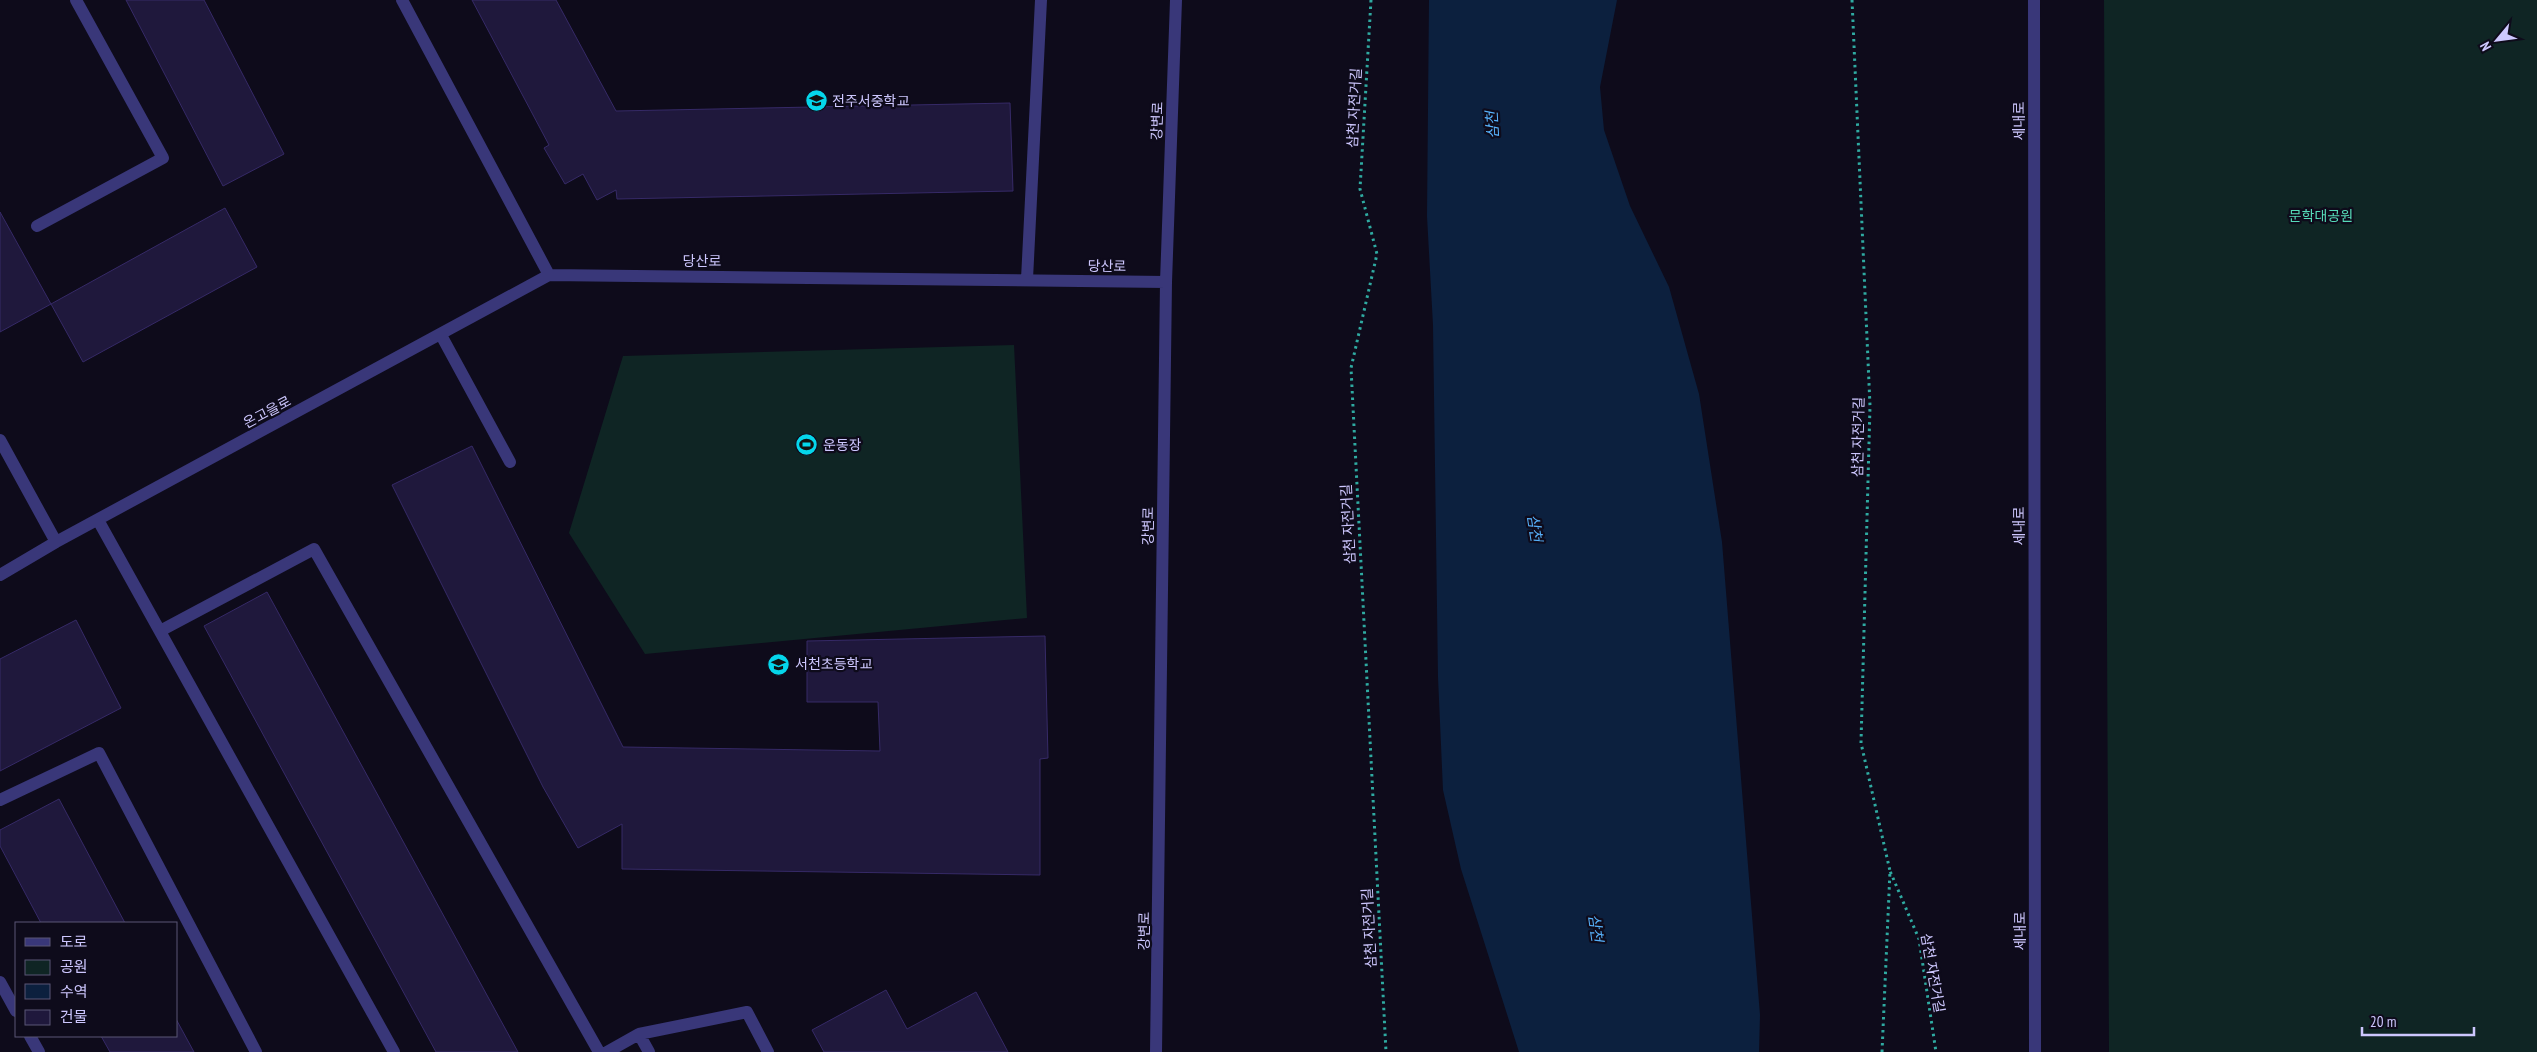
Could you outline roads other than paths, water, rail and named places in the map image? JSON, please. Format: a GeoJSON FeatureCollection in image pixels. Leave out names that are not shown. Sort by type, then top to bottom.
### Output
{"type":"FeatureCollection","features":[{"type":"Feature","properties":{"kind":"street"},"geometry":{"type":"LineString","coordinates":[[36,226],[163,158],[76,0]]}},
{"type":"Feature","properties":{"kind":"street"},"geometry":{"type":"LineString","coordinates":[[402,0],[549,275]]}},
{"type":"Feature","properties":{"kind":"street"},"geometry":{"type":"LineString","coordinates":[[1027,279],[1041,0]]}},
{"type":"Feature","properties":{"kind":"street","name":"강변로"},"geometry":{"type":"LineString","coordinates":[[1156,1052],[1166,282],[1176,0]]}},
{"type":"Feature","properties":{"kind":"street","name":"세내로"},"geometry":{"type":"LineString","coordinates":[[2034,0],[2035,1052]]}},
{"type":"Feature","properties":{"kind":"street","name":"당산로"},"geometry":{"type":"LineString","coordinates":[[549,275],[1166,282]]}},
{"type":"Feature","properties":{"kind":"street","name":"온고을로"},"geometry":{"type":"LineString","coordinates":[[0,575],[56,542],[549,275]]}},
{"type":"Feature","properties":{"kind":"street"},"geometry":{"type":"LineString","coordinates":[[441,335],[510,462]]}},
{"type":"Feature","properties":{"kind":"street"},"geometry":{"type":"LineString","coordinates":[[0,440],[56,542]]}},
{"type":"Feature","properties":{"kind":"street"},"geometry":{"type":"LineString","coordinates":[[98,520],[394,1052]]}},
{"type":"Feature","properties":{"kind":"street"},"geometry":{"type":"LineString","coordinates":[[160,631],[314,548],[599,1052]]}},
{"type":"Feature","properties":{"kind":"street"},"geometry":{"type":"LineString","coordinates":[[0,800],[99,753],[256,1052]]}},
{"type":"Feature","properties":{"kind":"street"},"geometry":{"type":"LineString","coordinates":[[0,982],[15,1009]]}},
{"type":"Feature","properties":{"kind":"street"},"geometry":{"type":"LineString","coordinates":[[607,1052],[639,1034],[747,1012],[768,1052]]}},
{"type":"Feature","properties":{"kind":"street"},"geometry":{"type":"LineString","coordinates":[[639,1034],[649,1052]]}},
{"type":"Feature","properties":{"kind":"street"},"geometry":{"type":"LineString","coordinates":[[31,1037],[39,1052]]}},
{"type":"Feature","properties":{"kind":"water","name":"삼천"},"geometry":{"type":"Polygon","coordinates":[[[1429,0],[1617,0],[1600,87],[1604,130],[1630,206],[1669,287],[1699,394],[1722,542],[1760,1015],[1759,1052],[1519,1052],[1461,869],[1443,790],[1438,677],[1433,325],[1427,216],[1429,0]]]}},
{"type":"Feature","properties":{"kind":"place","name":"전주서중학교"},"geometry":{"type":"Point","coordinates":[816,101]}},
{"type":"Feature","properties":{"kind":"place","name":"운동장"},"geometry":{"type":"Point","coordinates":[807,445]}},
{"type":"Feature","properties":{"kind":"place","name":"서천초등학교"},"geometry":{"type":"Point","coordinates":[779,664]}},
{"type":"Feature","properties":{"kind":"park label","name":"문학대공원"},"geometry":{"type":"Point","coordinates":[2321,216]}}]}
